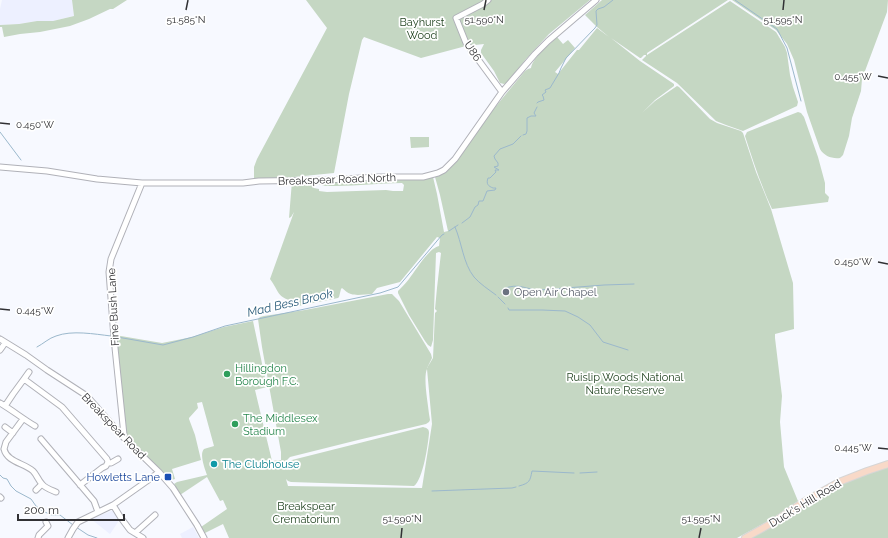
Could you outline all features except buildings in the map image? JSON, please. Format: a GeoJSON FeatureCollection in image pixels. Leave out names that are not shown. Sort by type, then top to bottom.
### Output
{"type":"FeatureCollection","features":[{"type":"Feature","properties":{"kind":"main road","name":"Duck's Hill Road"},"geometry":{"type":"LineString","coordinates":[[746,538],[805,501],[839,482],[888,464]]}},
{"type":"Feature","properties":{"kind":"street","name":"U86"},"geometry":{"type":"LineString","coordinates":[[488,0],[456,18],[466,43],[502,92]]}},
{"type":"Feature","properties":{"kind":"street","name":"Breakspear Road North"},"geometry":{"type":"LineString","coordinates":[[0,167],[47,171],[97,179],[142,183],[243,183],[423,176],[438,173],[446,169],[456,159],[502,92],[535,54],[596,0]]}},
{"type":"Feature","properties":{"kind":"street","name":"Fine Bush Lane"},"geometry":{"type":"LineString","coordinates":[[123,437],[109,265],[142,183]]}},
{"type":"Feature","properties":{"kind":"street","name":"Breakspear Road"},"geometry":{"type":"LineString","coordinates":[[0,338],[5,343],[88,396],[123,437],[159,472],[173,488],[204,538]]}},
{"type":"Feature","properties":{"kind":"street"},"geometry":{"type":"LineString","coordinates":[[0,350],[5,343]]}},
{"type":"Feature","properties":{"kind":"street"},"geometry":{"type":"LineString","coordinates":[[6,406],[29,372]]}},
{"type":"Feature","properties":{"kind":"street"},"geometry":{"type":"LineString","coordinates":[[24,379],[62,407],[107,459],[108,463]]}},
{"type":"Feature","properties":{"kind":"street"},"geometry":{"type":"LineString","coordinates":[[0,403],[35,426]]}},
{"type":"Feature","properties":{"kind":"street"},"geometry":{"type":"LineString","coordinates":[[23,419],[2,449],[9,458],[29,468],[42,484],[56,492]]}},
{"type":"Feature","properties":{"kind":"street"},"geometry":{"type":"LineString","coordinates":[[4,427],[13,433]]}},
{"type":"Feature","properties":{"kind":"street"},"geometry":{"type":"LineString","coordinates":[[41,438],[94,500],[98,512]]}},
{"type":"Feature","properties":{"kind":"street"},"geometry":{"type":"LineString","coordinates":[[80,485],[108,463],[118,459]]}},
{"type":"Feature","properties":{"kind":"street"},"geometry":{"type":"LineString","coordinates":[[68,538],[74,526],[85,518],[113,505],[159,472]]}},
{"type":"Feature","properties":{"kind":"street"},"geometry":{"type":"LineString","coordinates":[[36,490],[42,484]]}},
{"type":"Feature","properties":{"kind":"street"},"geometry":{"type":"LineString","coordinates":[[113,505],[130,530],[143,538]]}},
{"type":"Feature","properties":{"kind":"street"},"geometry":{"type":"LineString","coordinates":[[135,533],[155,515]]}},
{"type":"Feature","properties":{"kind":"street"},"geometry":{"type":"LineString","coordinates":[[38,538],[48,526],[46,522]]}},
{"type":"Feature","properties":{"kind":"shaded area"},"geometry":{"type":"Polygon","coordinates":[[[2,0],[72,0],[74,16],[53,21],[37,21],[0,25],[0,9],[2,0]]]}},
{"type":"Feature","properties":{"kind":"shaded area"},"geometry":{"type":"Polygon","coordinates":[[[119,508],[122,516],[110,534],[91,519],[119,508]]]}},
{"type":"Feature","properties":{"kind":"shaded area"},"geometry":{"type":"Polygon","coordinates":[[[193,527],[199,538],[182,538],[180,534],[193,527]]]}},
{"type":"Feature","properties":{"kind":"green space"},"geometry":{"type":"Polygon","coordinates":[[[72,0],[127,0],[113,9],[70,26],[4,37],[2,27],[0,27],[0,25],[37,21],[53,21],[74,16],[72,0]]]}},
{"type":"Feature","properties":{"kind":"green space","name":"Bayhurst Wood"},"geometry":{"type":"Polygon","coordinates":[[[306,0],[590,0],[549,34],[507,83],[504,84],[500,83],[494,71],[481,53],[484,44],[466,46],[421,58],[364,37],[349,94],[334,173],[284,178],[254,179],[254,167],[257,159],[327,28],[306,0]]]}},
{"type":"Feature","properties":{"kind":"green space"},"geometry":{"type":"Polygon","coordinates":[[[602,0],[728,0],[647,53],[647,55],[730,1],[776,32],[785,47],[790,75],[798,102],[797,106],[743,131],[716,121],[677,83],[642,60],[646,55],[640,58],[611,38],[640,61],[674,84],[674,86],[655,100],[642,113],[655,101],[677,86],[710,119],[743,133],[756,172],[771,209],[793,283],[794,329],[775,334],[775,338],[782,396],[780,422],[784,467],[798,501],[770,520],[737,538],[229,538],[223,524],[205,533],[201,527],[227,509],[223,500],[220,501],[207,477],[180,495],[174,484],[207,475],[202,454],[204,449],[214,446],[202,402],[197,403],[198,408],[189,418],[201,460],[172,469],[175,479],[171,480],[126,438],[115,335],[162,343],[192,337],[224,327],[253,321],[267,387],[255,390],[272,461],[281,460],[281,452],[262,347],[258,319],[260,317],[392,294],[399,301],[431,354],[432,358],[427,368],[433,358],[435,313],[437,311],[435,309],[441,253],[436,253],[433,340],[431,347],[425,341],[409,315],[398,291],[427,255],[439,246],[440,238],[437,237],[400,282],[377,288],[372,294],[353,295],[342,288],[338,298],[298,306],[294,301],[288,300],[281,296],[270,279],[294,212],[289,218],[292,181],[433,177],[444,232],[448,231],[435,177],[449,169],[455,163],[478,129],[501,100],[525,71],[531,68],[538,55],[557,37],[563,44],[568,40],[575,48],[555,72],[558,74],[597,28],[609,37],[585,15],[602,0]],[[402,183],[336,186],[317,184],[314,185],[314,188],[319,189],[319,191],[327,192],[386,190],[403,191],[404,185],[402,183]],[[427,369],[426,384],[430,420],[426,424],[290,457],[285,462],[282,461],[284,468],[287,463],[292,460],[423,427],[428,429],[429,432],[428,445],[420,476],[414,486],[291,482],[286,479],[288,486],[422,488],[432,424],[427,369]]]}},
{"type":"Feature","properties":{"kind":"green space"},"geometry":{"type":"Polygon","coordinates":[[[732,0],[888,0],[887,12],[862,79],[861,91],[852,118],[849,136],[843,155],[840,158],[828,156],[820,149],[807,112],[794,60],[787,44],[776,30],[732,0]]]}},
{"type":"Feature","properties":{"kind":"green space"},"geometry":{"type":"Polygon","coordinates":[[[798,112],[804,117],[818,157],[825,183],[825,193],[829,197],[828,202],[772,209],[757,173],[745,136],[747,132],[798,112]]]}},
{"type":"Feature","properties":{"kind":"green space"},"geometry":{"type":"Polygon","coordinates":[[[410,137],[429,137],[429,147],[411,148],[410,137]]]}},
{"type":"Feature","properties":{"kind":"green space"},"geometry":{"type":"Polygon","coordinates":[[[888,467],[888,538],[751,538],[842,483],[888,467]]]}},
{"type":"Feature","properties":{"kind":"waterway","name":"Mad Bess Brook"},"geometry":{"type":"LineString","coordinates":[[537,103],[544,100],[542,95],[546,92],[545,90],[550,88],[566,58],[597,25],[596,11],[613,0]]}},
{"type":"Feature","properties":{"kind":"waterway","name":"Mad Bess Brook"},"geometry":{"type":"LineString","coordinates":[[735,0],[777,29],[787,48],[801,101]]}},
{"type":"Feature","properties":{"kind":"waterway","name":"Mad Bess Brook"},"geometry":{"type":"LineString","coordinates":[[523,135],[526,134],[527,131],[527,118],[536,116],[534,113],[537,107]]}},
{"type":"Feature","properties":{"kind":"waterway"},"geometry":{"type":"LineString","coordinates":[[0,132],[21,160]]}},
{"type":"Feature","properties":{"kind":"waterway","name":"Mad Bess Brook"},"geometry":{"type":"LineString","coordinates":[[462,223],[470,217],[479,201],[483,201],[487,191],[495,190],[496,188],[493,188],[487,182],[488,178],[496,172],[495,170],[499,170],[494,167],[498,166],[494,156],[500,149],[513,144],[521,136]]}},
{"type":"Feature","properties":{"kind":"waterway","name":"Mad Bess Brook"},"geometry":{"type":"LineString","coordinates":[[449,231],[458,225]]}},
{"type":"Feature","properties":{"kind":"waterway"},"geometry":{"type":"LineString","coordinates":[[455,227],[467,266],[470,271],[479,282],[496,295]]}},
{"type":"Feature","properties":{"kind":"waterway","name":"Mad Bess Brook"},"geometry":{"type":"LineString","coordinates":[[117,337],[163,345],[225,326],[380,293],[398,287],[444,234]]}},
{"type":"Feature","properties":{"kind":"waterway"},"geometry":{"type":"LineString","coordinates":[[503,289],[514,286],[540,290],[634,284]]}},
{"type":"Feature","properties":{"kind":"waterway"},"geometry":{"type":"LineString","coordinates":[[498,297],[505,304]]}},
{"type":"Feature","properties":{"kind":"waterway"},"geometry":{"type":"LineString","coordinates":[[508,308],[509,310],[565,311],[590,325],[603,342],[628,350]]}},
{"type":"Feature","properties":{"kind":"waterway","name":"Mad Bess Brook"},"geometry":{"type":"LineString","coordinates":[[37,347],[53,337],[62,334],[83,333],[111,336]]}},
{"type":"Feature","properties":{"kind":"waterway"},"geometry":{"type":"LineString","coordinates":[[519,486],[529,481],[532,471],[574,473]]}},
{"type":"Feature","properties":{"kind":"waterway"},"geometry":{"type":"LineString","coordinates":[[580,473],[597,472]]}},
{"type":"Feature","properties":{"kind":"waterway"},"geometry":{"type":"LineString","coordinates":[[0,475],[7,479],[16,491],[31,499],[41,510],[51,515],[60,515],[73,525]]}},
{"type":"Feature","properties":{"kind":"waterway"},"geometry":{"type":"LineString","coordinates":[[432,491],[516,487]]}},
{"type":"Feature","properties":{"kind":"waterway"},"geometry":{"type":"LineString","coordinates":[[76,527],[88,535],[97,538]]}},
{"type":"Feature","properties":{"kind":"place","name":"Open Air Chapel"},"geometry":{"type":"Point","coordinates":[506,292]}},
{"type":"Feature","properties":{"kind":"place","name":"Hillingdon Borough F.C."},"geometry":{"type":"Point","coordinates":[227,374]}},
{"type":"Feature","properties":{"kind":"place","name":"The Middlesex Stadium"},"geometry":{"type":"Point","coordinates":[235,424]}},
{"type":"Feature","properties":{"kind":"place","name":"The Clubhouse"},"geometry":{"type":"Point","coordinates":[214,464]}},
{"type":"Feature","properties":{"kind":"place","name":"Howletts Lane"},"geometry":{"type":"Point","coordinates":[168,477]}},
{"type":"Feature","properties":{"kind":"park label","name":"Ruislip Woods National Nature Reserve"},"geometry":{"type":"Point","coordinates":[625,383]}},
{"type":"Feature","properties":{"kind":"park label","name":"Breakspear Crematorium"},"geometry":{"type":"Point","coordinates":[306,512]}}]}
